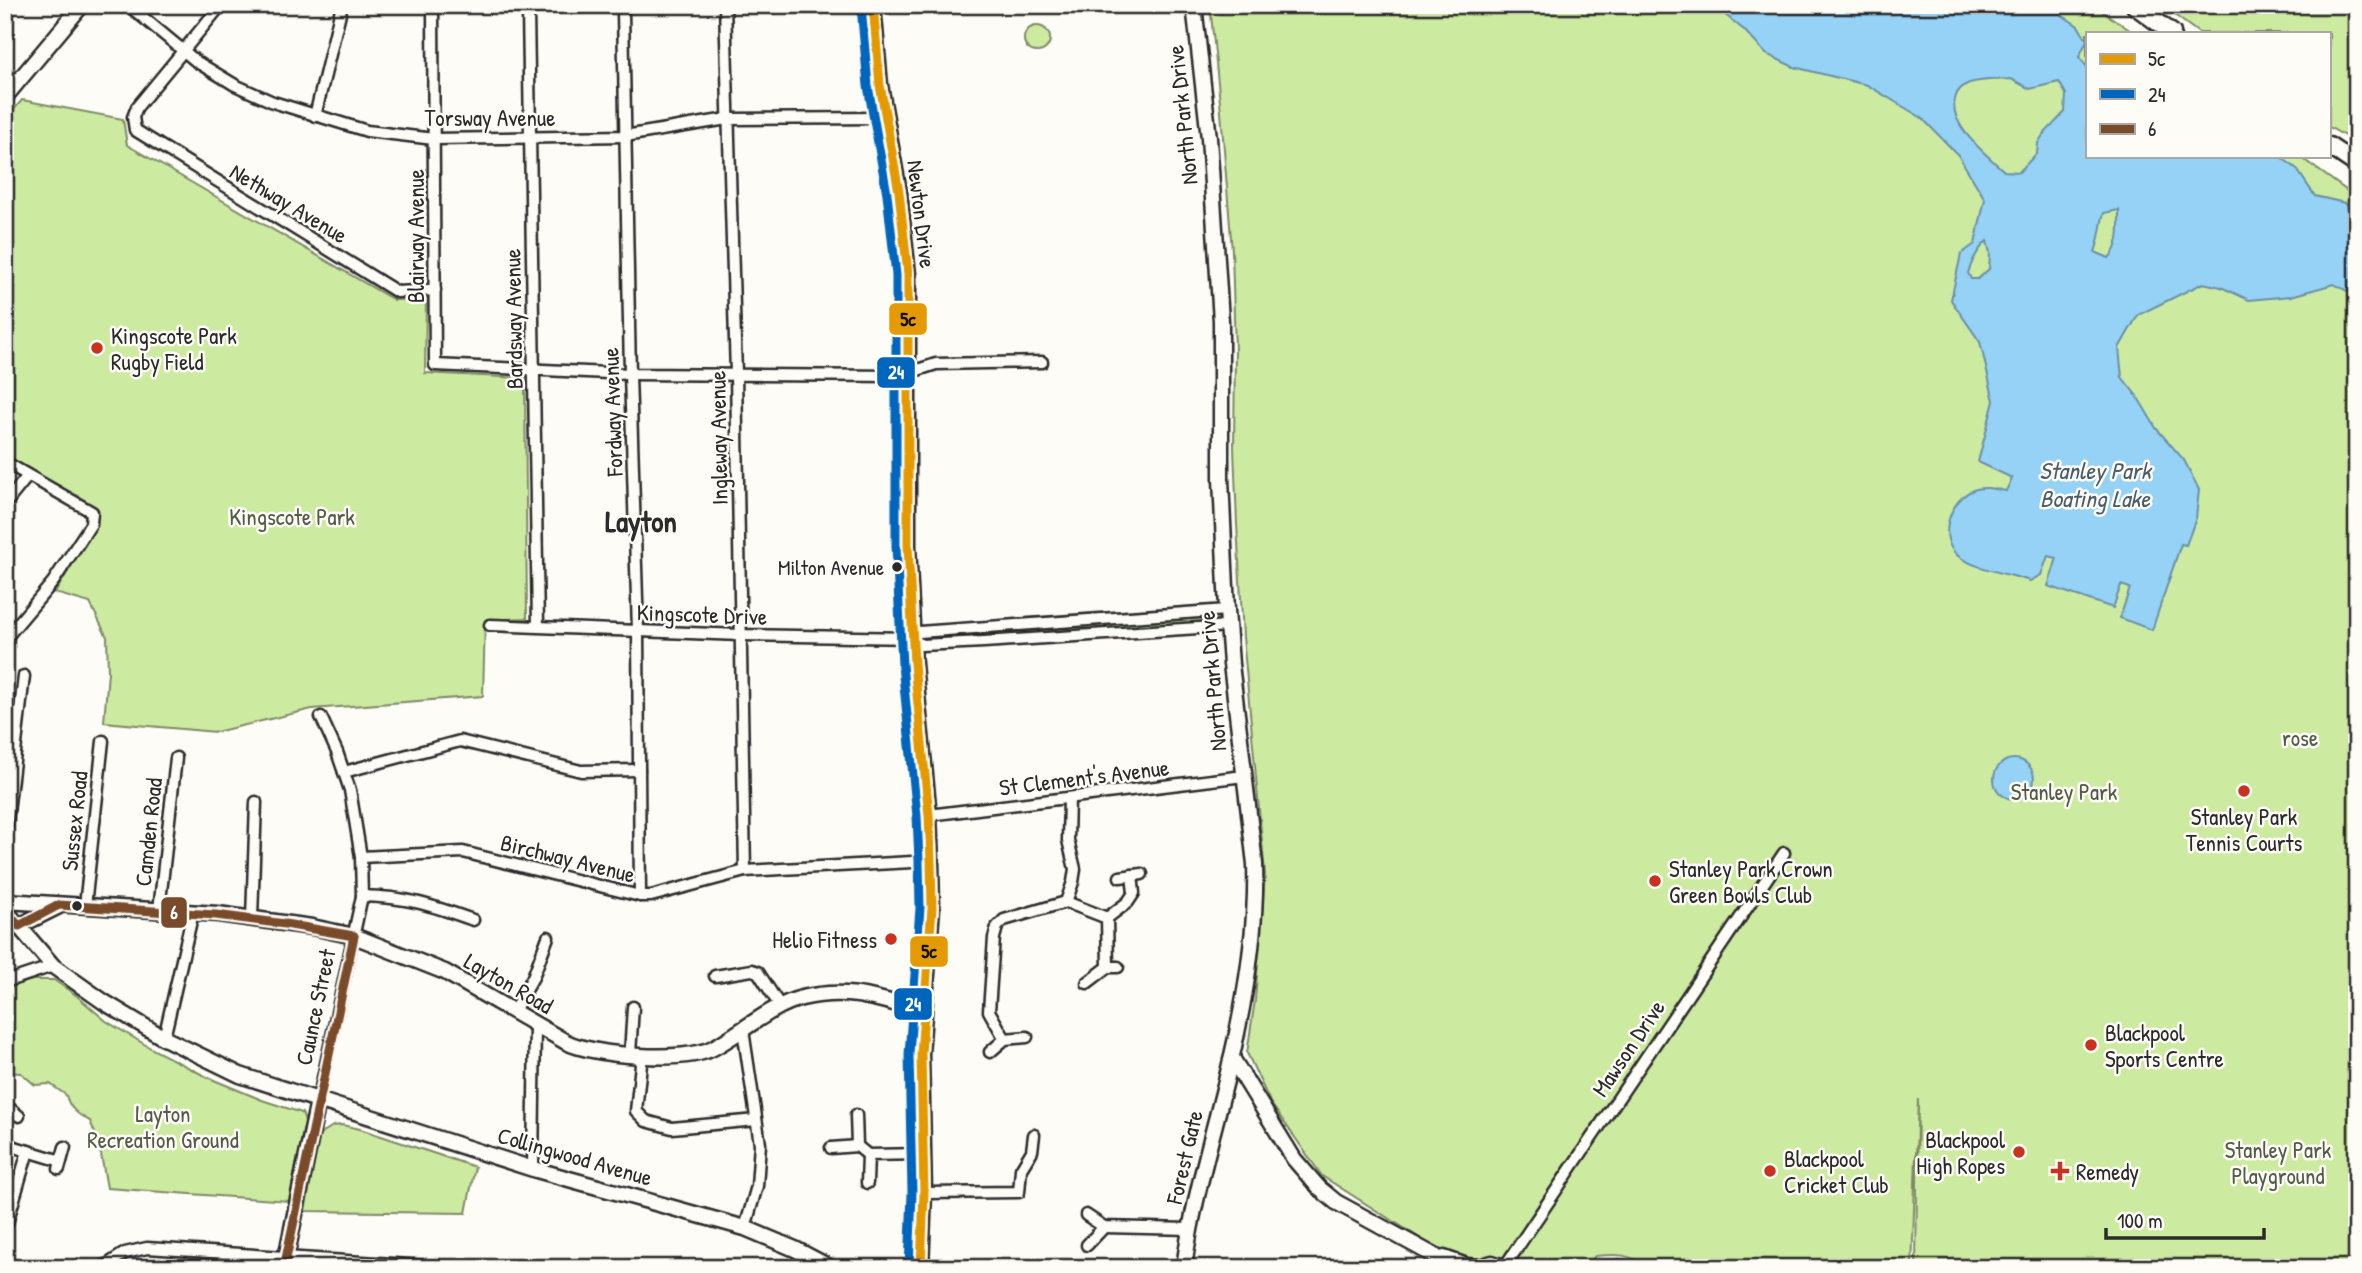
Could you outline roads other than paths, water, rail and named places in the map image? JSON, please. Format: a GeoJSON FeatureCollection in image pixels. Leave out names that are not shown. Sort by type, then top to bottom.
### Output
{"type":"FeatureCollection","features":[{"type":"Feature","properties":{"kind":"main road"},"geometry":{"type":"LineString","coordinates":[[2134,5],[2171,32]]}},
{"type":"Feature","properties":{"kind":"main road"},"geometry":{"type":"LineString","coordinates":[[2330,147],[2357,165]]}},
{"type":"Feature","properties":{"kind":"street"},"geometry":{"type":"LineString","coordinates":[[5,97],[82,5]]}},
{"type":"Feature","properties":{"kind":"street","name":"Torsway Avenue"},"geometry":{"type":"LineString","coordinates":[[128,5],[207,68],[257,96],[366,131],[434,139],[625,136],[727,119],[885,118]]}},
{"type":"Feature","properties":{"kind":"street"},"geometry":{"type":"LineString","coordinates":[[184,51],[221,5]]}},
{"type":"Feature","properties":{"kind":"street","name":"Ingleway Avenue"},"geometry":{"type":"LineString","coordinates":[[725,5],[736,374],[745,871]]}},
{"type":"Feature","properties":{"kind":"street","name":"Newton Drive"},"geometry":{"type":"LineString","coordinates":[[873,5],[885,118],[899,192],[908,274],[908,545],[912,638],[931,861],[932,908],[920,1071],[924,1193],[920,1268]]}},
{"type":"Feature","properties":{"kind":"street","name":"North Park Drive"},"geometry":{"type":"LineString","coordinates":[[1194,5],[1209,138],[1221,321],[1221,466],[1227,610],[1255,864],[1256,898],[1244,999],[1231,1058]]}},
{"type":"Feature","properties":{"kind":"street","name":"Blairway Avenue"},"geometry":{"type":"LineString","coordinates":[[433,8],[435,365],[533,369]]}},
{"type":"Feature","properties":{"kind":"street"},"geometry":{"type":"LineString","coordinates":[[315,116],[341,9]]}},
{"type":"Feature","properties":{"kind":"street","name":"Bardsway Avenue"},"geometry":{"type":"LineString","coordinates":[[528,11],[538,626]]}},
{"type":"Feature","properties":{"kind":"street","name":"Fordway Avenue"},"geometry":{"type":"LineString","coordinates":[[623,11],[638,631],[640,896]]}},
{"type":"Feature","properties":{"kind":"street","name":"Nethway Avenue"},"geometry":{"type":"LineString","coordinates":[[184,51],[137,107],[133,124],[138,133],[397,292],[435,290]]}},
{"type":"Feature","properties":{"kind":"street"},"geometry":{"type":"LineString","coordinates":[[533,369],[630,374],[899,376],[936,364],[1042,362]]}},
{"type":"Feature","properties":{"kind":"street"},"geometry":{"type":"LineString","coordinates":[[5,462],[92,512],[91,524],[53,582],[5,639]]}},
{"type":"Feature","properties":{"kind":"street"},"geometry":{"type":"LineString","coordinates":[[5,504],[27,477]]}},
{"type":"Feature","properties":{"kind":"street"},"geometry":{"type":"LineString","coordinates":[[1227,610],[919,632],[912,638],[921,645],[1229,626]]}},
{"type":"Feature","properties":{"kind":"street","name":"Kingscote Drive"},"geometry":{"type":"LineString","coordinates":[[490,625],[740,635],[912,638]]}},
{"type":"Feature","properties":{"kind":"street"},"geometry":{"type":"LineString","coordinates":[[5,838],[24,676]]}},
{"type":"Feature","properties":{"kind":"street","name":"Caunce Street"},"geometry":{"type":"LineString","coordinates":[[285,1262],[362,896],[355,818],[344,772],[321,717]]}},
{"type":"Feature","properties":{"kind":"street","name":"Sussex Road"},"geometry":{"type":"LineString","coordinates":[[85,906],[103,741]]}},
{"type":"Feature","properties":{"kind":"street"},"geometry":{"type":"LineString","coordinates":[[344,772],[460,741],[581,771],[639,770]]}},
{"type":"Feature","properties":{"kind":"street","name":"Camden Road"},"geometry":{"type":"LineString","coordinates":[[159,910],[176,758]]}},
{"type":"Feature","properties":{"kind":"street","name":"St Clement's Avenue"},"geometry":{"type":"LineString","coordinates":[[929,815],[1244,776]]}},
{"type":"Feature","properties":{"kind":"street"},"geometry":{"type":"LineString","coordinates":[[1066,902],[1075,869],[1068,840],[1069,798]]}},
{"type":"Feature","properties":{"kind":"street"},"geometry":{"type":"LineString","coordinates":[[251,918],[256,802]]}},
{"type":"Feature","properties":{"kind":"street","name":"Birchway Avenue"},"geometry":{"type":"LineString","coordinates":[[360,857],[463,852],[640,896],[651,896],[745,871],[931,861]]}},
{"type":"Feature","properties":{"kind":"street","name":"Mawson Drive"},"geometry":{"type":"LineString","coordinates":[[1506,1267],[1784,853]]}},
{"type":"Feature","properties":{"kind":"street"},"geometry":{"type":"LineString","coordinates":[[1107,918],[1128,902],[1134,893],[1137,874],[1120,877]]}},
{"type":"Feature","properties":{"kind":"street"},"geometry":{"type":"LineString","coordinates":[[362,896],[396,897],[427,903],[473,920]]}},
{"type":"Feature","properties":{"kind":"street","name":"Layton Road"},"geometry":{"type":"LineString","coordinates":[[5,901],[193,912],[251,918],[354,936],[445,972],[581,1049],[636,1054],[699,1054],[798,998],[846,992],[923,1011]]}},
{"type":"Feature","properties":{"kind":"street"},"geometry":{"type":"LineString","coordinates":[[1005,1039],[989,1011],[997,927],[1014,916],[1066,902],[1107,918]]}},
{"type":"Feature","properties":{"kind":"street","name":"Layton Road"},"geometry":{"type":"LineString","coordinates":[[19,926],[60,905]]}},
{"type":"Feature","properties":{"kind":"street"},"geometry":{"type":"LineString","coordinates":[[5,910],[19,926]]}},
{"type":"Feature","properties":{"kind":"street"},"geometry":{"type":"LineString","coordinates":[[164,1038],[193,912]]}},
{"type":"Feature","properties":{"kind":"street"},"geometry":{"type":"LineString","coordinates":[[1087,983],[1113,967],[1107,918]]}},
{"type":"Feature","properties":{"kind":"street","name":"Collingwood Avenue"},"geometry":{"type":"LineString","coordinates":[[19,926],[53,966],[104,1002],[164,1038],[240,1075],[533,1169],[745,1228],[831,1268]]}},
{"type":"Feature","properties":{"kind":"street"},"geometry":{"type":"LineString","coordinates":[[514,1011],[533,977],[548,937]]}},
{"type":"Feature","properties":{"kind":"street"},"geometry":{"type":"LineString","coordinates":[[5,982],[53,966]]}},
{"type":"Feature","properties":{"kind":"street"},"geometry":{"type":"LineString","coordinates":[[715,976],[752,970],[758,972],[780,1006]]}},
{"type":"Feature","properties":{"kind":"street"},"geometry":{"type":"LineString","coordinates":[[633,1007],[636,1111],[646,1121],[671,1128],[756,1119]]}},
{"type":"Feature","properties":{"kind":"street"},"geometry":{"type":"LineString","coordinates":[[533,1169],[535,1024]]}},
{"type":"Feature","properties":{"kind":"street"},"geometry":{"type":"LineString","coordinates":[[743,1030],[760,1144],[757,1186],[745,1228]]}},
{"type":"Feature","properties":{"kind":"street"},"geometry":{"type":"LineString","coordinates":[[990,1052],[1005,1039],[1027,1037]]}},
{"type":"Feature","properties":{"kind":"street"},"geometry":{"type":"LineString","coordinates":[[1231,1058],[1294,1159],[1319,1188],[1336,1202],[1435,1256],[1451,1268]]}},
{"type":"Feature","properties":{"kind":"street","name":"Forest Gate"},"geometry":{"type":"LineString","coordinates":[[1184,1268],[1190,1229],[1231,1058]]}},
{"type":"Feature","properties":{"kind":"street"},"geometry":{"type":"LineString","coordinates":[[5,1119],[13,1111]]}},
{"type":"Feature","properties":{"kind":"street"},"geometry":{"type":"LineString","coordinates":[[856,1115],[857,1146]]}},
{"type":"Feature","properties":{"kind":"street"},"geometry":{"type":"LineString","coordinates":[[924,1193],[1019,1192],[1021,1169],[1032,1152],[1034,1135]]}},
{"type":"Feature","properties":{"kind":"street"},"geometry":{"type":"LineString","coordinates":[[5,1144],[60,1165],[65,1147]]}},
{"type":"Feature","properties":{"kind":"street"},"geometry":{"type":"LineString","coordinates":[[831,1148],[857,1146],[868,1155],[923,1154]]}},
{"type":"Feature","properties":{"kind":"street"},"geometry":{"type":"LineString","coordinates":[[5,1230],[28,1151]]}},
{"type":"Feature","properties":{"kind":"street"},"geometry":{"type":"LineString","coordinates":[[867,1183],[868,1155]]}},
{"type":"Feature","properties":{"kind":"street"},"geometry":{"type":"LineString","coordinates":[[1086,1214],[1104,1227],[1190,1229]]}},
{"type":"Feature","properties":{"kind":"street"},"geometry":{"type":"LineString","coordinates":[[1087,1245],[1104,1227]]}},
{"type":"Feature","properties":{"kind":"street"},"geometry":{"type":"LineString","coordinates":[[102,1268],[125,1253],[147,1248],[285,1262],[456,1268]]}},
{"type":"Feature","properties":{"kind":"street"},"geometry":{"type":"LineString","coordinates":[[1435,1256],[1477,1268],[1492,1263],[1506,1267]]}},
{"type":"Feature","properties":{"kind":"street"},"geometry":{"type":"LineString","coordinates":[[1608,1268],[1628,1268]]}},
{"type":"Feature","properties":{"kind":"water","name":"Stanley Park Boating Lake"},"geometry":{"type":"Polygon","coordinates":[[[1713,5],[2047,5],[2078,26],[2086,38],[2079,57],[2086,66],[2086,158],[2282,158],[2296,168],[2315,196],[2345,203],[2357,212],[2357,296],[2334,284],[2291,296],[2249,300],[2221,287],[2203,283],[2138,315],[2119,348],[2122,377],[2156,428],[2184,460],[2199,490],[2196,518],[2186,545],[2181,544],[2152,630],[2120,618],[2130,588],[2121,585],[2113,608],[2048,586],[2057,558],[2048,556],[2041,575],[2030,581],[1971,563],[1957,555],[1951,547],[1947,529],[1958,502],[1977,489],[2006,491],[2012,478],[1978,462],[1994,401],[1980,342],[1951,300],[1961,254],[1975,244],[1985,199],[1958,155],[1922,118],[1867,85],[1794,67],[1766,54],[1744,30],[1713,5]],[[2011,79],[1983,80],[1967,84],[1956,96],[1956,117],[1962,127],[1978,147],[2004,171],[2019,172],[2037,153],[2038,143],[2043,135],[2065,112],[2066,94],[2059,82],[2030,89],[2011,79]],[[2119,210],[2104,213],[2095,252],[2109,258],[2117,242],[2119,210]],[[1987,241],[1968,273],[1971,279],[1978,279],[1989,269],[1990,253],[1987,241]]]}},
{"type":"Feature","properties":{"kind":"water"},"geometry":{"type":"Polygon","coordinates":[[[2014,759],[2028,765],[2034,779],[2028,793],[2014,799],[2000,793],[1994,779],[2000,765],[2014,759]]]}},
{"type":"Feature","properties":{"kind":"place","name":"Kingscote Park Rugby Field"},"geometry":{"type":"Point","coordinates":[97,348]}},
{"type":"Feature","properties":{"kind":"place","name":"Milton Avenue"},"geometry":{"type":"Point","coordinates":[897,567]}},
{"type":"Feature","properties":{"kind":"place","name":"Stanley Park Tennis Courts"},"geometry":{"type":"Point","coordinates":[2244,791]}},
{"type":"Feature","properties":{"kind":"place","name":"Stanley Park Crown Green Bowls Club"},"geometry":{"type":"Point","coordinates":[1655,881]}},
{"type":"Feature","properties":{"kind":"place","name":"Helio Fitness"},"geometry":{"type":"Point","coordinates":[891,939]}},
{"type":"Feature","properties":{"kind":"place","name":"Blackpool Sports Centre"},"geometry":{"type":"Point","coordinates":[2091,1045]}},
{"type":"Feature","properties":{"kind":"place","name":"Blackpool High Ropes"},"geometry":{"type":"Point","coordinates":[2019,1152]}},
{"type":"Feature","properties":{"kind":"place","name":"Blackpool Cricket Club"},"geometry":{"type":"Point","coordinates":[1770,1171]}},
{"type":"Feature","properties":{"kind":"place","name":"Remedy"},"geometry":{"type":"Point","coordinates":[2060,1171]}},
{"type":"Feature","properties":{"kind":"district","name":"Layton"},"geometry":{"type":"Point","coordinates":[641,521]}},
{"type":"Feature","properties":{"kind":"park label","name":"Kingscote Park"},"geometry":{"type":"Point","coordinates":[292,516]}},
{"type":"Feature","properties":{"kind":"park label","name":"rose"},"geometry":{"type":"Point","coordinates":[2300,737]}},
{"type":"Feature","properties":{"kind":"park label","name":"Stanley Park"},"geometry":{"type":"Point","coordinates":[2064,791]}},
{"type":"Feature","properties":{"kind":"park label","name":"Layton Recreation Ground"},"geometry":{"type":"Point","coordinates":[163,1126]}},
{"type":"Feature","properties":{"kind":"park label","name":"Stanley Park Playground"},"geometry":{"type":"Point","coordinates":[2278,1162]}}]}
